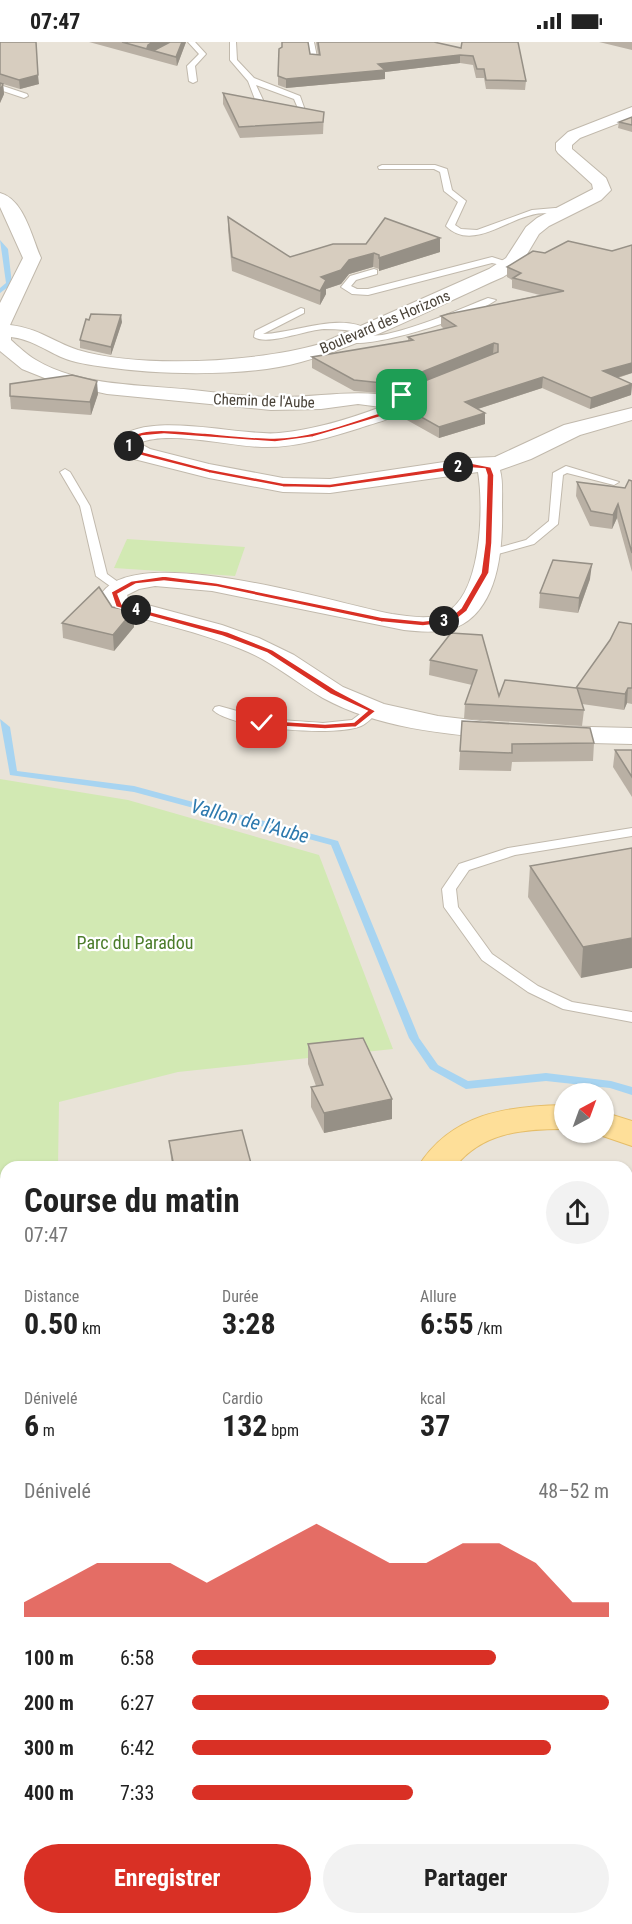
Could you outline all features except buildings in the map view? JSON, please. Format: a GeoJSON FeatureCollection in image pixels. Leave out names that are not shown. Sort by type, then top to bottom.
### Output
{"type":"FeatureCollection","features":[{"type":"Feature","properties":{"kind":"main road"},"geometry":{"type":"LineString","coordinates":[[440,1161],[465,1137],[498,1122],[532,1116],[554,1117]]}},
{"type":"Feature","properties":{"kind":"main road"},"geometry":{"type":"LineString","coordinates":[[614,1128],[632,1134]]}},
{"type":"Feature","properties":{"kind":"street","name":"Boulevard des Horizons"},"geometry":{"type":"LineString","coordinates":[[0,325],[28,333],[71,354],[103,362],[150,366],[241,364],[294,358],[327,348],[496,273],[510,264],[532,231],[543,222],[595,196],[602,190],[600,182],[564,150],[564,143],[574,135],[632,112]]}},
{"type":"Feature","properties":{"kind":"street"},"geometry":{"type":"LineString","coordinates":[[0,198],[10,207],[32,258],[0,325]]}},
{"type":"Feature","properties":{"kind":"street","name":"Chemin de l'Aube"},"geometry":{"type":"LineString","coordinates":[[0,325],[1,342],[29,365],[64,379],[107,388],[271,404],[321,403],[358,398],[396,398],[388,412],[313,435],[275,440],[164,432],[141,434],[128,439],[125,444],[142,454],[209,471],[283,485],[330,486],[471,465],[488,467]]}},
{"type":"Feature","properties":{"kind":"street"},"geometry":{"type":"LineString","coordinates":[[632,414],[573,430],[504,463],[488,467],[490,475],[485,573],[464,609],[451,620],[423,624],[381,620],[217,585],[164,579],[134,582],[114,593],[119,605],[225,634],[270,652],[333,692],[372,711],[419,721],[483,729],[587,737],[632,736]]}},
{"type":"Feature","properties":{"kind":"lane"},"geometry":{"type":"LineString","coordinates":[[191,42],[203,54],[191,66],[193,81]]}},
{"type":"Feature","properties":{"kind":"lane"},"geometry":{"type":"LineString","coordinates":[[233,42],[234,60],[251,80],[259,100]]}},
{"type":"Feature","properties":{"kind":"lane"},"geometry":{"type":"LineString","coordinates":[[311,42],[315,61]]}},
{"type":"Feature","properties":{"kind":"lane"},"geometry":{"type":"LineString","coordinates":[[251,80],[297,98],[303,111]]}},
{"type":"Feature","properties":{"kind":"lane"},"geometry":{"type":"LineString","coordinates":[[0,87],[24,96]]}},
{"type":"Feature","properties":{"kind":"lane"},"geometry":{"type":"LineString","coordinates":[[382,167],[425,166],[444,171],[448,191],[462,201],[450,226],[455,232],[474,233],[508,219],[539,211],[564,211]]}},
{"type":"Feature","properties":{"kind":"lane"},"geometry":{"type":"LineString","coordinates":[[374,272],[353,278],[345,287],[355,292],[368,292],[492,260],[510,264]]}},
{"type":"Feature","properties":{"kind":"lane"},"geometry":{"type":"LineString","coordinates":[[346,340],[363,342],[384,338],[491,300]]}},
{"type":"Feature","properties":{"kind":"lane"},"geometry":{"type":"LineString","coordinates":[[301,311],[258,333],[259,338],[275,338],[310,328],[335,326],[366,331]]}},
{"type":"Feature","properties":{"kind":"lane"},"geometry":{"type":"LineString","coordinates":[[487,554],[530,542],[554,522],[558,473],[566,469],[614,482]]}},
{"type":"Feature","properties":{"kind":"lane"},"geometry":{"type":"LineString","coordinates":[[65,472],[85,506],[102,576],[121,589]]}},
{"type":"Feature","properties":{"kind":"lane"},"geometry":{"type":"LineString","coordinates":[[219,711],[262,723],[325,727],[356,724],[372,711]]}},
{"type":"Feature","properties":{"kind":"lane"},"geometry":{"type":"LineString","coordinates":[[632,832],[503,855],[464,867],[449,889],[451,907],[487,957],[533,989],[568,1006],[632,1017]]}},
{"type":"Feature","properties":{"kind":"shaded area"},"geometry":{"type":"Polygon","coordinates":[[[0,42],[632,42],[632,1161],[0,1161],[0,42]]]}},
{"type":"Feature","properties":{"kind":"green space"},"geometry":{"type":"Polygon","coordinates":[[[127,539],[245,547],[235,576],[114,568],[127,539]]]}},
{"type":"Feature","properties":{"kind":"green space","name":"Parc du Paradou"},"geometry":{"type":"Polygon","coordinates":[[[0,779],[128,800],[319,855],[393,1049],[178,1072],[59,1102],[58,1161],[0,1161],[0,779]]]}},
{"type":"Feature","properties":{"kind":"waterway"},"geometry":{"type":"LineString","coordinates":[[0,242],[5,249],[9,284],[0,291]]}},
{"type":"Feature","properties":{"kind":"waterway","name":"Vallon de l'Aube"},"geometry":{"type":"LineString","coordinates":[[0,722],[6,727],[13,773],[134,789],[335,843],[414,1038],[434,1067],[466,1085],[546,1077],[611,1085],[632,1091]]}},
{"type":"Feature","properties":{"kind":"route"},"geometry":{"type":"LineString","coordinates":[[262,723],[325,727],[356,724],[372,711],[333,692],[270,652],[225,634],[119,605],[114,593],[134,582],[164,579],[217,585],[381,620],[423,624],[451,620],[464,609],[485,573],[489,543],[490,475],[488,467],[471,465],[330,486],[283,485],[209,471],[142,454],[125,444],[128,439],[141,434],[164,432],[275,440],[313,435],[388,412],[393,406],[391,402],[402,395]]}}]}
